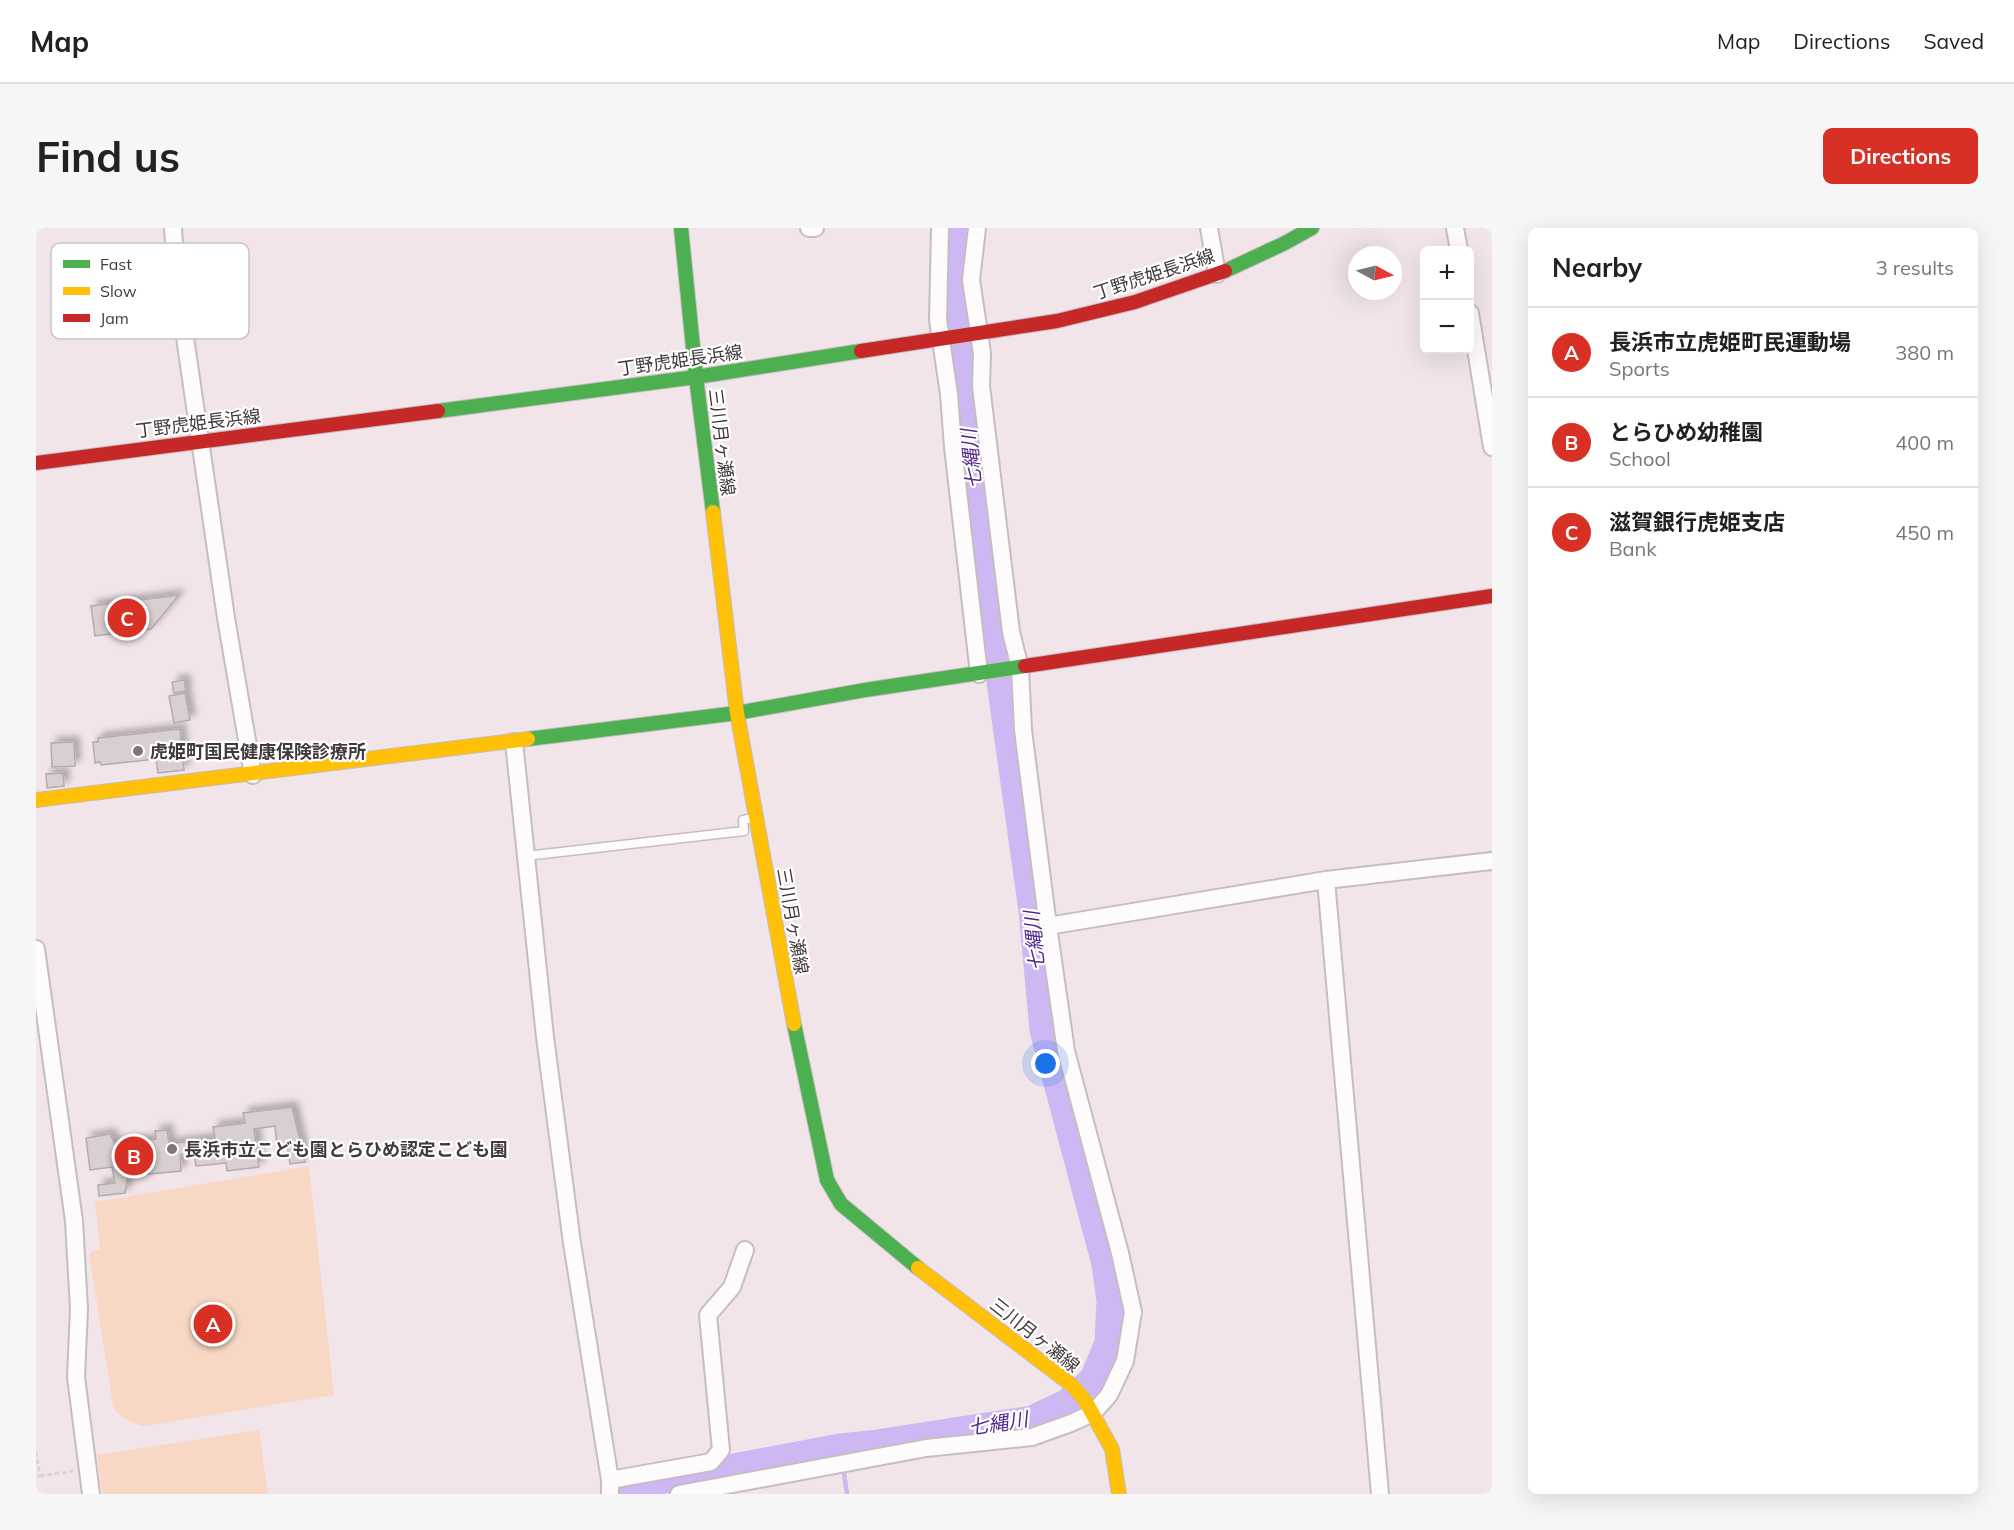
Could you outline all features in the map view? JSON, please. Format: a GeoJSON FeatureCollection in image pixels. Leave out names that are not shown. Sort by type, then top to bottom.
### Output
{"type":"FeatureCollection","features":[{"type":"Feature","properties":{"kind":"main road","name":"三川月ヶ瀬線"},"geometry":{"type":"LineString","coordinates":[[681,228],[696,377],[737,712],[785,979],[827,1180],[841,1204],[907,1260],[1073,1386],[1089,1407],[1112,1449],[1119,1494]]}},
{"type":"Feature","properties":{"kind":"main road","name":"丁野虎姫長浜線"},"geometry":{"type":"LineString","coordinates":[[36,463],[696,377],[942,337],[1057,321],[1135,302],[1217,274],[1286,243],[1312,228]]}},
{"type":"Feature","properties":{"kind":"main road"},"geometry":{"type":"LineString","coordinates":[[36,800],[253,775],[737,712],[865,690],[1492,597]]}},
{"type":"Feature","properties":{"kind":"street"},"geometry":{"type":"LineString","coordinates":[[173,228],[174,243]]}},
{"type":"Feature","properties":{"kind":"street"},"geometry":{"type":"LineString","coordinates":[[809,228],[815,228]]}},
{"type":"Feature","properties":{"kind":"street"},"geometry":{"type":"LineString","coordinates":[[940,228],[938,292],[954,458],[979,674]]}},
{"type":"Feature","properties":{"kind":"street"},"geometry":{"type":"LineString","coordinates":[[679,1494],[926,1448],[1032,1437],[1071,1423],[1089,1407],[1109,1395],[1125,1361],[1133,1312],[1120,1253],[1066,1051],[1048,926],[1023,730],[1020,668],[1009,620],[981,386],[982,353],[977,333],[971,280],[977,228]]}},
{"type":"Feature","properties":{"kind":"street"},"geometry":{"type":"LineString","coordinates":[[1209,228],[1217,274]]}},
{"type":"Feature","properties":{"kind":"street"},"geometry":{"type":"LineString","coordinates":[[1455,228],[1458,246]]}},
{"type":"Feature","properties":{"kind":"street"},"geometry":{"type":"LineString","coordinates":[[1474,337],[1492,447]]}},
{"type":"Feature","properties":{"kind":"street"},"geometry":{"type":"LineString","coordinates":[[186,339],[226,618],[253,775]]}},
{"type":"Feature","properties":{"kind":"street"},"geometry":{"type":"LineString","coordinates":[[514,742],[544,1036],[570,1232],[610,1487],[711,1462],[721,1450],[708,1315],[732,1287],[745,1250]]}},
{"type":"Feature","properties":{"kind":"street"},"geometry":{"type":"LineString","coordinates":[[1048,926],[1326,880],[1492,861]]}},
{"type":"Feature","properties":{"kind":"street"},"geometry":{"type":"LineString","coordinates":[[1326,880],[1380,1494]]}},
{"type":"Feature","properties":{"kind":"street"},"geometry":{"type":"LineString","coordinates":[[36,949],[70,1192],[71,1270],[79,1309],[69,1353],[76,1377],[91,1494]]}},
{"type":"Feature","properties":{"kind":"lane"},"geometry":{"type":"LineString","coordinates":[[526,856],[744,831],[742,820],[756,818]]}},
{"type":"Feature","properties":{"kind":"path"},"geometry":{"type":"LineString","coordinates":[[36,1452],[38,1476],[87,1469]]}},
{"type":"Feature","properties":{"kind":"shaded area"},"geometry":{"type":"Polygon","coordinates":[[[309,1166],[334,1395],[145,1426],[122,1417],[113,1406],[89,1253],[100,1249],[95,1202],[309,1166]]]}},
{"type":"Feature","properties":{"kind":"shaded area"},"geometry":{"type":"Polygon","coordinates":[[[259,1430],[268,1494],[102,1494],[97,1455],[259,1430]]]}},
{"type":"Feature","properties":{"kind":"building"},"geometry":{"type":"Polygon","coordinates":[[[179,595],[151,629],[95,636],[91,606],[179,595]]]}},
{"type":"Feature","properties":{"kind":"building"},"geometry":{"type":"Polygon","coordinates":[[[184,680],[186,691],[174,693],[172,682],[184,680]]]}},
{"type":"Feature","properties":{"kind":"building"},"geometry":{"type":"Polygon","coordinates":[[[185,693],[190,720],[174,723],[169,696],[185,693]]]}},
{"type":"Feature","properties":{"kind":"building","name":"虎姫町国民健康保険診療所"},"geometry":{"type":"Polygon","coordinates":[[[180,729],[184,770],[158,773],[156,759],[101,765],[100,762],[95,763],[93,742],[98,742],[98,738],[180,729]]]}},
{"type":"Feature","properties":{"kind":"building"},"geometry":{"type":"Polygon","coordinates":[[[74,742],[75,766],[52,767],[51,743],[74,742]]]}},
{"type":"Feature","properties":{"kind":"building"},"geometry":{"type":"Polygon","coordinates":[[[63,773],[64,786],[47,788],[46,774],[63,773]]]}},
{"type":"Feature","properties":{"kind":"building","name":"長浜市立こども園とらひめ認定こども園"},"geometry":{"type":"Polygon","coordinates":[[[292,1107],[305,1162],[290,1164],[287,1144],[277,1145],[275,1126],[254,1129],[259,1167],[227,1171],[226,1163],[196,1166],[194,1153],[180,1155],[181,1171],[128,1176],[125,1193],[99,1196],[98,1185],[115,1183],[112,1167],[90,1170],[86,1138],[110,1134],[115,1145],[156,1139],[155,1131],[167,1130],[169,1144],[215,1138],[213,1127],[245,1123],[243,1113],[292,1107]]]}},
{"type":"Feature","properties":{"kind":"waterway","name":"七縄川"},"geometry":{"type":"LineString","coordinates":[[622,1488],[840,1447],[1032,1419],[1066,1403],[1093,1379],[1108,1343],[1110,1301],[1105,1264],[1043,1030],[1032,911],[983,561],[953,298],[959,228]]}},
{"type":"Feature","properties":{"kind":"waterway","name":"七縄川"},"geometry":{"type":"LineString","coordinates":[[840,1447],[842,1459]]}},
{"type":"Feature","properties":{"kind":"waterway","name":"七縄川"},"geometry":{"type":"LineString","coordinates":[[843,1467],[847,1494]]}},
{"type":"Feature","properties":{"kind":"traffic: fast"},"geometry":{"type":"LineString","coordinates":[[681,228],[713,512]]}},
{"type":"Feature","properties":{"kind":"traffic: fast"},"geometry":{"type":"LineString","coordinates":[[1225,271],[1312,228]]}},
{"type":"Feature","properties":{"kind":"traffic: fast"},"geometry":{"type":"LineString","coordinates":[[438,411],[696,377],[861,351]]}},
{"type":"Feature","properties":{"kind":"traffic: fast"},"geometry":{"type":"LineString","coordinates":[[528,739],[737,713],[865,690],[1025,666]]}},
{"type":"Feature","properties":{"kind":"traffic: fast"},"geometry":{"type":"LineString","coordinates":[[794,1024],[827,1180],[841,1204],[918,1268]]}},
{"type":"Feature","properties":{"kind":"traffic: slow"},"geometry":{"type":"LineString","coordinates":[[713,512],[737,713],[794,1024]]}},
{"type":"Feature","properties":{"kind":"traffic: slow"},"geometry":{"type":"LineString","coordinates":[[36,800],[528,739]]}},
{"type":"Feature","properties":{"kind":"traffic: slow"},"geometry":{"type":"LineString","coordinates":[[918,1268],[1073,1386],[1086,1402],[1112,1449],[1119,1494]]}},
{"type":"Feature","properties":{"kind":"traffic: jam"},"geometry":{"type":"LineString","coordinates":[[861,351],[1057,321],[1135,302],[1225,271]]}},
{"type":"Feature","properties":{"kind":"traffic: jam"},"geometry":{"type":"LineString","coordinates":[[36,463],[438,411]]}},
{"type":"Feature","properties":{"kind":"traffic: jam"},"geometry":{"type":"LineString","coordinates":[[1025,666],[1492,596]]}},
{"type":"Feature","properties":{"kind":"place","name":"滋賀銀行虎姫支店"},"geometry":{"type":"Point","coordinates":[127,618]}},
{"type":"Feature","properties":{"kind":"place","name":"虎姫町国民健康保険診療所"},"geometry":{"type":"Point","coordinates":[138,751]}},
{"type":"Feature","properties":{"kind":"place","name":"長浜市立こども園とらひめ認定こども園"},"geometry":{"type":"Point","coordinates":[172,1149]}},
{"type":"Feature","properties":{"kind":"place","name":"とらひめ幼稚園"},"geometry":{"type":"Point","coordinates":[134,1156]}},
{"type":"Feature","properties":{"kind":"place","name":"長浜市立虎姫町民運動場"},"geometry":{"type":"Point","coordinates":[213,1324]}}]}
